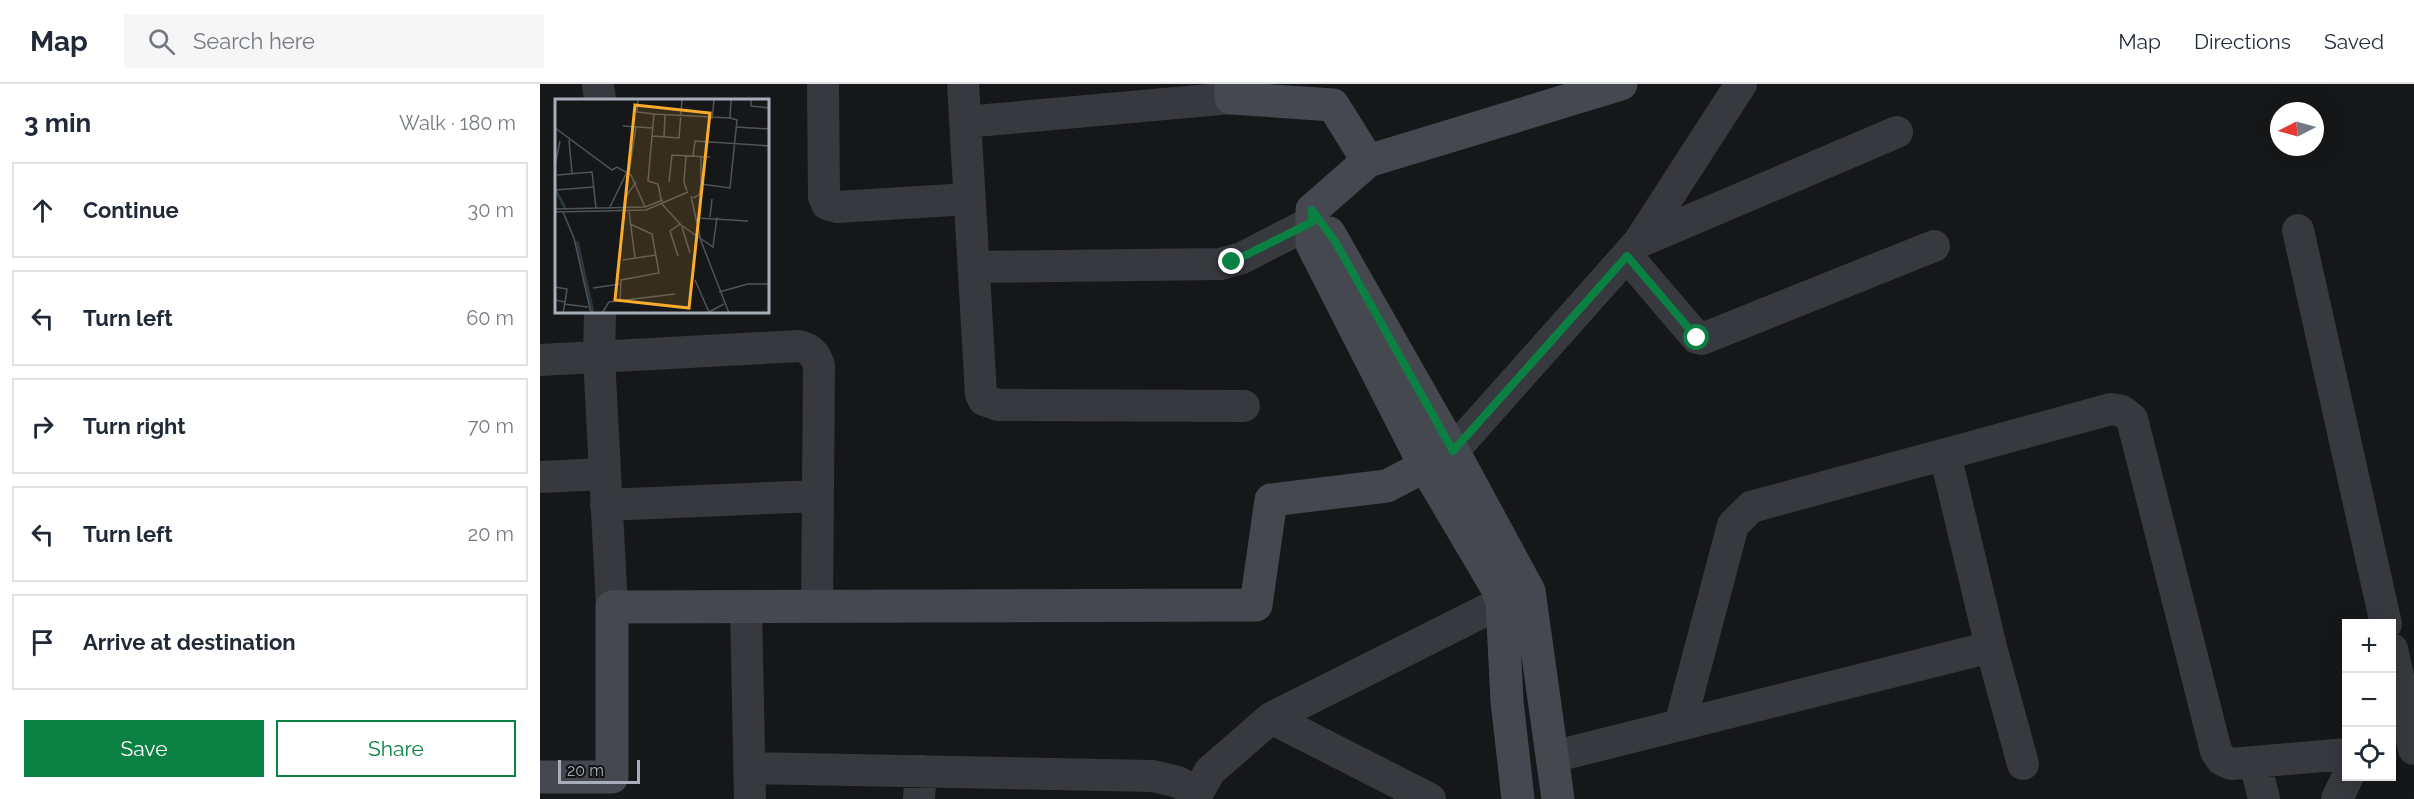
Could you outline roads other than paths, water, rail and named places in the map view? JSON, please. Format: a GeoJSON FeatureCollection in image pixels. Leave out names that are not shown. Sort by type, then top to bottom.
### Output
{"type":"FeatureCollection","features":[{"type":"Feature","properties":{"kind":"street"},"geometry":{"type":"LineString","coordinates":[[598,84],[600,99]]}},
{"type":"Feature","properties":{"kind":"street"},"geometry":{"type":"LineString","coordinates":[[823,84],[824,197],[827,204],[838,207],[969,199]]}},
{"type":"Feature","properties":{"kind":"street"},"geometry":{"type":"LineString","coordinates":[[963,84],[981,394],[984,400],[990,404],[1244,405]]}},
{"type":"Feature","properties":{"kind":"street"},"geometry":{"type":"LineString","coordinates":[[974,267],[1221,264],[1242,258],[1312,216],[1368,160],[1554,94],[1621,84]]}},
{"type":"Feature","properties":{"kind":"street"},"geometry":{"type":"LineString","coordinates":[[612,607],[1256,605],[1271,500],[1387,486],[1439,458],[1633,249],[1741,84]]}},
{"type":"Feature","properties":{"kind":"street"},"geometry":{"type":"LineString","coordinates":[[965,122],[1231,91],[1333,105],[1368,160]]}},
{"type":"Feature","properties":{"kind":"street"},"geometry":{"type":"LineString","coordinates":[[1633,249],[1897,132]]}},
{"type":"Feature","properties":{"kind":"street"},"geometry":{"type":"LineString","coordinates":[[1312,216],[1336,243],[1439,458],[1512,588],[1544,698],[1558,799]]}},
{"type":"Feature","properties":{"kind":"street"},"geometry":{"type":"LineString","coordinates":[[2298,230],[2385,619]]}},
{"type":"Feature","properties":{"kind":"street"},"geometry":{"type":"LineString","coordinates":[[1633,249],[1697,338],[1702,339],[1934,246]]}},
{"type":"Feature","properties":{"kind":"street"},"geometry":{"type":"LineString","coordinates":[[540,777],[612,777],[612,607],[599,357],[600,314]]}},
{"type":"Feature","properties":{"kind":"street"},"geometry":{"type":"LineString","coordinates":[[540,360],[799,346],[815,355],[819,365],[817,606]]}},
{"type":"Feature","properties":{"kind":"street"},"geometry":{"type":"LineString","coordinates":[[1680,725],[1733,525],[1751,507],[2111,409],[2122,411],[2132,420],[2216,751],[2222,760],[2231,764],[2342,754]]}},
{"type":"Feature","properties":{"kind":"street"},"geometry":{"type":"LineString","coordinates":[[1945,454],[1991,647],[2023,764]]}},
{"type":"Feature","properties":{"kind":"street"},"geometry":{"type":"LineString","coordinates":[[540,477],[604,474]]}},
{"type":"Feature","properties":{"kind":"street"},"geometry":{"type":"LineString","coordinates":[[606,506],[817,496]]}},
{"type":"Feature","properties":{"kind":"street"},"geometry":{"type":"LineString","coordinates":[[1512,588],[1508,701],[1518,799]]}},
{"type":"Feature","properties":{"kind":"street"},"geometry":{"type":"LineString","coordinates":[[749,768],[920,785],[1182,788],[1209,771],[1271,718],[1512,588]]}},
{"type":"Feature","properties":{"kind":"street"},"geometry":{"type":"LineString","coordinates":[[746,607],[750,799]]}},
{"type":"Feature","properties":{"kind":"street"},"geometry":{"type":"LineString","coordinates":[[1552,757],[1991,647]]}},
{"type":"Feature","properties":{"kind":"street"},"geometry":{"type":"LineString","coordinates":[[2396,671],[2414,749],[2396,751]]}},
{"type":"Feature","properties":{"kind":"street"},"geometry":{"type":"LineString","coordinates":[[1508,701],[1544,698]]}},
{"type":"Feature","properties":{"kind":"street"},"geometry":{"type":"LineString","coordinates":[[1271,718],[1430,799]]}},
{"type":"Feature","properties":{"kind":"street"},"geometry":{"type":"LineString","coordinates":[[2255,762],[2264,799]]}},
{"type":"Feature","properties":{"kind":"street"},"geometry":{"type":"LineString","coordinates":[[2337,799],[2346,781]]}}]}
